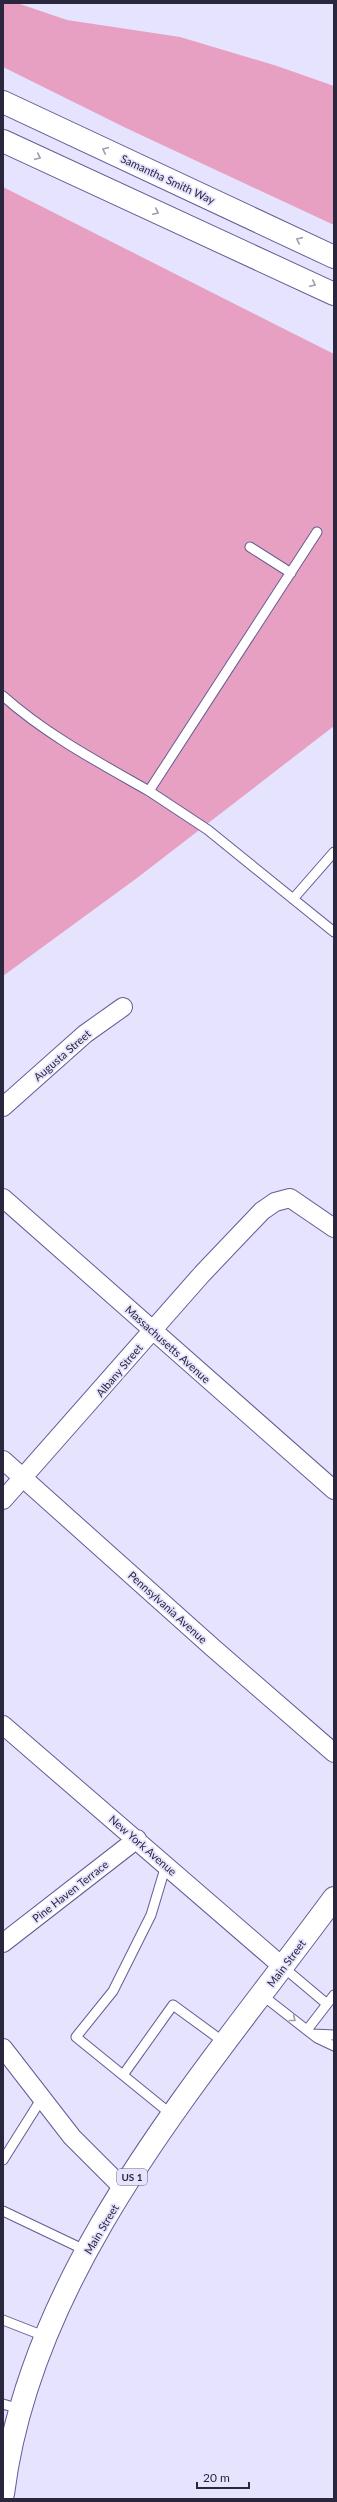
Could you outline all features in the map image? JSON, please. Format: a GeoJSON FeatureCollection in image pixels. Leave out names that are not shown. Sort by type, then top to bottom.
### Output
{"type":"FeatureCollection","features":[{"type":"Feature","properties":{"kind":"main road","name":"Samantha Smith Way"},"geometry":{"type":"LineString","coordinates":[[3,102],[334,256]]}},
{"type":"Feature","properties":{"kind":"main road"},"geometry":{"type":"LineString","coordinates":[[3,141],[334,294]]}},
{"type":"Feature","properties":{"kind":"main road","name":"Main Street"},"geometry":{"type":"LineString","coordinates":[[3,2494],[8,2458],[11,2407],[44,2336],[87,2251],[124,2189],[174,2115],[334,1898]]}},
{"type":"Feature","properties":{"kind":"street","name":"Augusta Street"},"geometry":{"type":"LineString","coordinates":[[3,1107],[85,1034],[123,1007]]}},
{"type":"Feature","properties":{"kind":"street","name":"Massachusetts Avenue"},"geometry":{"type":"LineString","coordinates":[[3,1198],[334,1490]]}},
{"type":"Feature","properties":{"kind":"street","name":"Albany Street"},"geometry":{"type":"LineString","coordinates":[[3,1500],[152,1330],[262,1211],[275,1202],[290,1198],[334,1228]]}},
{"type":"Feature","properties":{"kind":"street","name":"Pennsylvania Avenue"},"geometry":{"type":"LineString","coordinates":[[3,1460],[334,1753]]}},
{"type":"Feature","properties":{"kind":"street","name":"New York Avenue"},"geometry":{"type":"LineString","coordinates":[[3,1725],[137,1839],[283,1967]]}},
{"type":"Feature","properties":{"kind":"street","name":"Pine Haven Terrace"},"geometry":{"type":"LineString","coordinates":[[3,1943],[137,1839]]}},
{"type":"Feature","properties":{"kind":"street"},"geometry":{"type":"LineString","coordinates":[[3,2048],[76,2142],[124,2189]]}},
{"type":"Feature","properties":{"kind":"lane"},"geometry":{"type":"LineString","coordinates":[[149,791],[317,532]]}},
{"type":"Feature","properties":{"kind":"lane"},"geometry":{"type":"LineString","coordinates":[[250,547],[291,573]]}},
{"type":"Feature","properties":{"kind":"lane"},"geometry":{"type":"LineString","coordinates":[[3,696],[29,719],[88,757],[149,791],[208,830],[334,932]]}},
{"type":"Feature","properties":{"kind":"lane"},"geometry":{"type":"LineString","coordinates":[[293,899],[334,852]]}},
{"type":"Feature","properties":{"kind":"lane"},"geometry":{"type":"LineString","coordinates":[[166,1865],[151,1915],[113,1991],[76,2037],[174,2115]]}},
{"type":"Feature","properties":{"kind":"lane"},"geometry":{"type":"LineString","coordinates":[[283,1967],[327,2004]]}},
{"type":"Feature","properties":{"kind":"lane"},"geometry":{"type":"LineString","coordinates":[[262,1995],[310,2032],[334,2046]]}},
{"type":"Feature","properties":{"kind":"lane"},"geometry":{"type":"LineString","coordinates":[[310,2032],[334,1995]]}},
{"type":"Feature","properties":{"kind":"lane"},"geometry":{"type":"LineString","coordinates":[[124,2075],[173,2005],[226,2044]]}},
{"type":"Feature","properties":{"kind":"lane"},"geometry":{"type":"LineString","coordinates":[[310,2032],[334,2035]]}},
{"type":"Feature","properties":{"kind":"lane"},"geometry":{"type":"LineString","coordinates":[[3,2160],[42,2098]]}},
{"type":"Feature","properties":{"kind":"lane"},"geometry":{"type":"LineString","coordinates":[[3,2212],[87,2251]]}},
{"type":"Feature","properties":{"kind":"lane"},"geometry":{"type":"LineString","coordinates":[[3,2320],[44,2336]]}},
{"type":"Feature","properties":{"kind":"shaded area"},"geometry":{"type":"Polygon","coordinates":[[[3,3],[17,3],[67,20],[180,37],[277,66],[334,86],[334,225],[126,128],[3,67],[3,3]]]}},
{"type":"Feature","properties":{"kind":"shaded area"},"geometry":{"type":"Polygon","coordinates":[[[3,187],[334,354],[334,726],[137,878],[3,976],[3,187]]]}}]}
